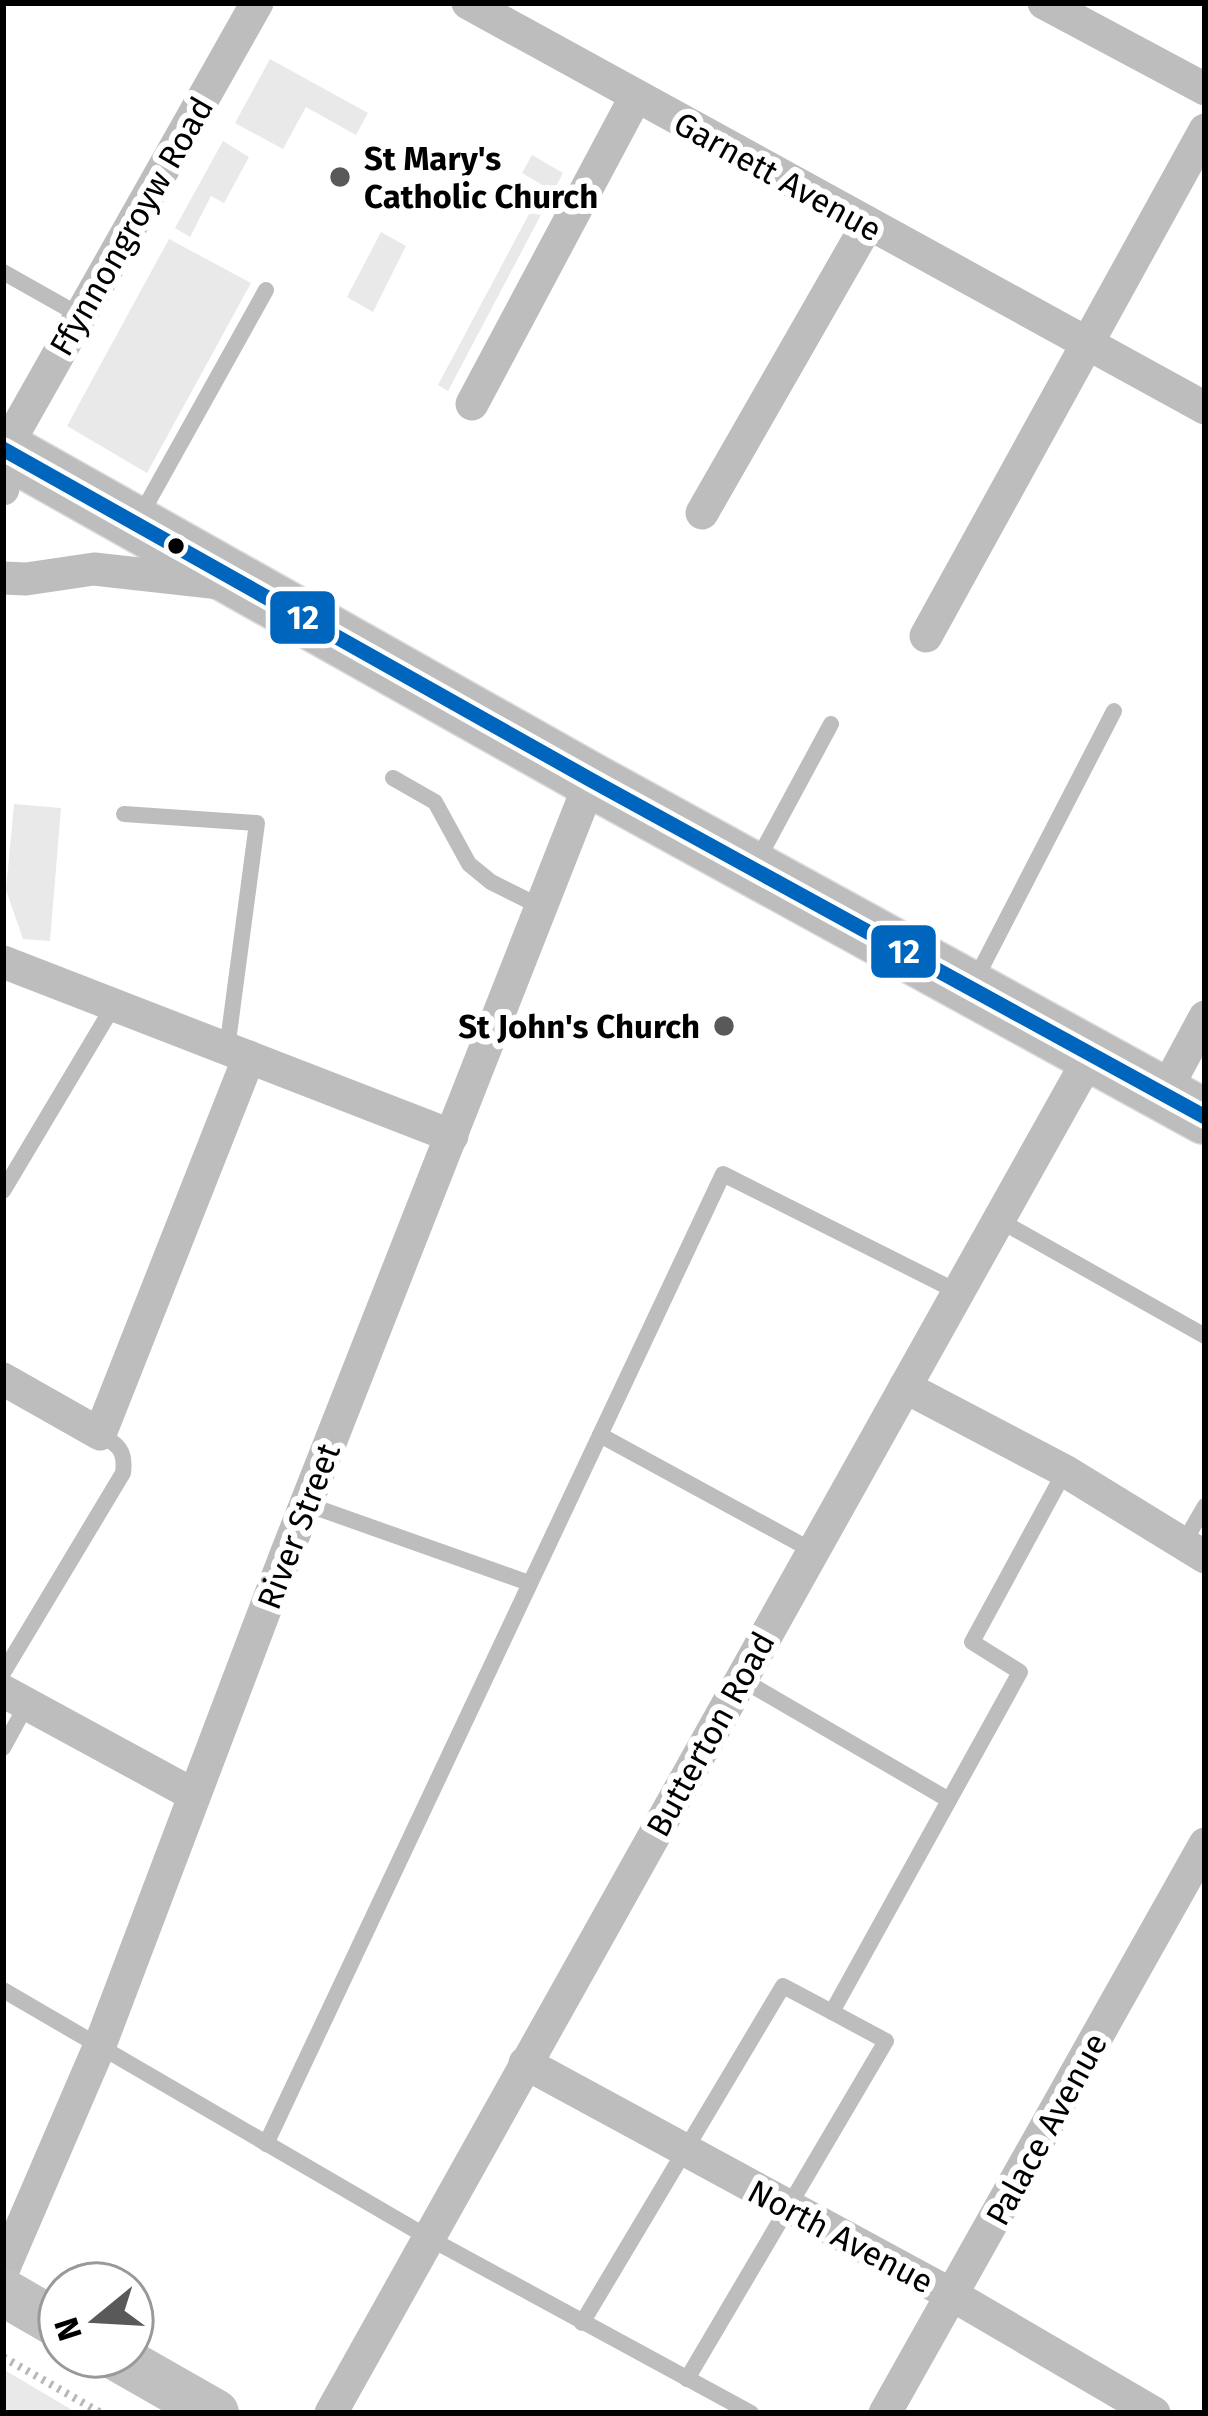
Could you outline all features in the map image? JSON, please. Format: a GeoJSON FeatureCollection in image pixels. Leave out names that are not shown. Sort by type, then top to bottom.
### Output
{"type":"FeatureCollection","features":[{"type":"Feature","properties":{"kind":"main road"},"geometry":{"type":"LineString","coordinates":[[4,462],[136,524],[1184,1106]]}},
{"type":"Feature","properties":{"kind":"main road"},"geometry":{"type":"LineString","coordinates":[[3,2292],[36,2311]]}},
{"type":"Feature","properties":{"kind":"main road"},"geometry":{"type":"LineString","coordinates":[[156,2379],[215,2413]]}},
{"type":"Feature","properties":{"kind":"street","name":"Ffynnongroyw Road"},"geometry":{"type":"LineString","coordinates":[[4,462],[257,3]]}},
{"type":"Feature","properties":{"kind":"street","name":"Garnett Avenue"},"geometry":{"type":"LineString","coordinates":[[469,3],[1205,408]]}},
{"type":"Feature","properties":{"kind":"street"},"geometry":{"type":"LineString","coordinates":[[1044,3],[1205,89]]}},
{"type":"Feature","properties":{"kind":"street"},"geometry":{"type":"LineString","coordinates":[[472,404],[635,98]]}},
{"type":"Feature","properties":{"kind":"street"},"geometry":{"type":"LineString","coordinates":[[926,636],[1205,130]]}},
{"type":"Feature","properties":{"kind":"street"},"geometry":{"type":"LineString","coordinates":[[702,514],[868,225]]}},
{"type":"Feature","properties":{"kind":"street"},"geometry":{"type":"LineString","coordinates":[[3,578],[94,569],[245,586]]}},
{"type":"Feature","properties":{"kind":"street","name":"River Street"},"geometry":{"type":"LineString","coordinates":[[3,2270],[100,2045],[306,1504],[591,780]]}},
{"type":"Feature","properties":{"kind":"street"},"geometry":{"type":"LineString","coordinates":[[3,962],[452,1136]]}},
{"type":"Feature","properties":{"kind":"street"},"geometry":{"type":"LineString","coordinates":[[1184,1106],[1205,1017]]}},
{"type":"Feature","properties":{"kind":"street"},"geometry":{"type":"LineString","coordinates":[[3,1379],[100,1434],[238,1053]]}},
{"type":"Feature","properties":{"kind":"street","name":"Butterton Road"},"geometry":{"type":"LineString","coordinates":[[331,2413],[1091,1055]]}},
{"type":"Feature","properties":{"kind":"street"},"geometry":{"type":"LineString","coordinates":[[905,1387],[1065,1472],[1194,1550]]}},
{"type":"Feature","properties":{"kind":"street"},"geometry":{"type":"LineString","coordinates":[[15,1698],[194,1795]]}},
{"type":"Feature","properties":{"kind":"street","name":"Palace Avenue"},"geometry":{"type":"LineString","coordinates":[[885,2413],[1205,1844]]}},
{"type":"Feature","properties":{"kind":"street","name":"North Avenue"},"geometry":{"type":"LineString","coordinates":[[525,2063],[954,2296],[1111,2403],[1154,2413]]}},
{"type":"Feature","properties":{"kind":"lane"},"geometry":{"type":"LineString","coordinates":[[3,272],[81,316]]}},
{"type":"Feature","properties":{"kind":"lane"},"geometry":{"type":"LineString","coordinates":[[136,524],[266,290]]}},
{"type":"Feature","properties":{"kind":"lane"},"geometry":{"type":"LineString","coordinates":[[970,991],[1114,711]]}},
{"type":"Feature","properties":{"kind":"lane"},"geometry":{"type":"LineString","coordinates":[[753,870],[831,724]]}},
{"type":"Feature","properties":{"kind":"lane"},"geometry":{"type":"LineString","coordinates":[[393,778],[435,802],[469,864],[491,882],[542,907]]}},
{"type":"Feature","properties":{"kind":"lane"},"geometry":{"type":"LineString","coordinates":[[124,814],[257,823],[238,1053]]}},
{"type":"Feature","properties":{"kind":"lane"},"geometry":{"type":"LineString","coordinates":[[3,1191],[114,1005]]}},
{"type":"Feature","properties":{"kind":"lane"},"geometry":{"type":"LineString","coordinates":[[266,2144],[723,1174],[958,1292]]}},
{"type":"Feature","properties":{"kind":"lane"},"geometry":{"type":"LineString","coordinates":[[999,1220],[1205,1336]]}},
{"type":"Feature","properties":{"kind":"lane"},"geometry":{"type":"LineString","coordinates":[[3,1673],[123,1473],[125,1458],[120,1447],[100,1434]]}},
{"type":"Feature","properties":{"kind":"lane"},"geometry":{"type":"LineString","coordinates":[[600,1435],[813,1551]]}},
{"type":"Feature","properties":{"kind":"lane"},"geometry":{"type":"LineString","coordinates":[[832,2012],[1020,1672],[972,1642],[1065,1472]]}},
{"type":"Feature","properties":{"kind":"lane"},"geometry":{"type":"LineString","coordinates":[[306,1504],[529,1582]]}},
{"type":"Feature","properties":{"kind":"lane"},"geometry":{"type":"LineString","coordinates":[[1194,1550],[1205,1506]]}},
{"type":"Feature","properties":{"kind":"lane"},"geometry":{"type":"LineString","coordinates":[[741,1679],[949,1800]]}},
{"type":"Feature","properties":{"kind":"lane"},"geometry":{"type":"LineString","coordinates":[[3,1748],[15,1698]]}},
{"type":"Feature","properties":{"kind":"lane"},"geometry":{"type":"LineString","coordinates":[[582,2324],[783,1986],[886,2041],[687,2379]]}},
{"type":"Feature","properties":{"kind":"lane"},"geometry":{"type":"LineString","coordinates":[[3,1990],[429,2238],[751,2413]]}},
{"type":"Feature","properties":{"kind":"path"},"geometry":{"type":"LineString","coordinates":[[3,2357],[101,2413]]}},
{"type":"Feature","properties":{"kind":"shaded area"},"geometry":{"type":"Polygon","coordinates":[[[270,59],[368,113],[356,135],[306,107],[283,149],[235,123],[270,59]]]}},
{"type":"Feature","properties":{"kind":"shaded area"},"geometry":{"type":"Polygon","coordinates":[[[223,141],[249,157],[224,203],[211,196],[190,237],[175,228],[223,141]]]}},
{"type":"Feature","properties":{"kind":"shaded area"},"geometry":{"type":"Polygon","coordinates":[[[532,155],[563,173],[448,391],[438,385],[544,186],[522,173],[532,155]]]}},
{"type":"Feature","properties":{"kind":"shaded area"},"geometry":{"type":"Polygon","coordinates":[[[381,232],[406,246],[373,312],[347,297],[381,232]]]}},
{"type":"Feature","properties":{"kind":"shaded area"},"geometry":{"type":"Polygon","coordinates":[[[169,239],[251,283],[147,473],[67,426],[169,239]]]}},
{"type":"Feature","properties":{"kind":"shaded area"},"geometry":{"type":"Polygon","coordinates":[[[14,804],[61,808],[50,941],[23,939],[6,890],[14,804]]]}},
{"type":"Feature","properties":{"kind":"shaded area"},"geometry":{"type":"Polygon","coordinates":[[[3,2369],[77,2413],[3,2413],[3,2369]]]}},
{"type":"Feature","properties":{"kind":"transit line","name":"12"},"geometry":{"type":"LineString","coordinates":[[3,449],[591,780],[1205,1117]]}},
{"type":"Feature","properties":{"kind":"place","name":"St Mary's Catholic Church"},"geometry":{"type":"Point","coordinates":[340,177]}},
{"type":"Feature","properties":{"kind":"place","name":"St John's Church"},"geometry":{"type":"Point","coordinates":[724,1026]}}]}
